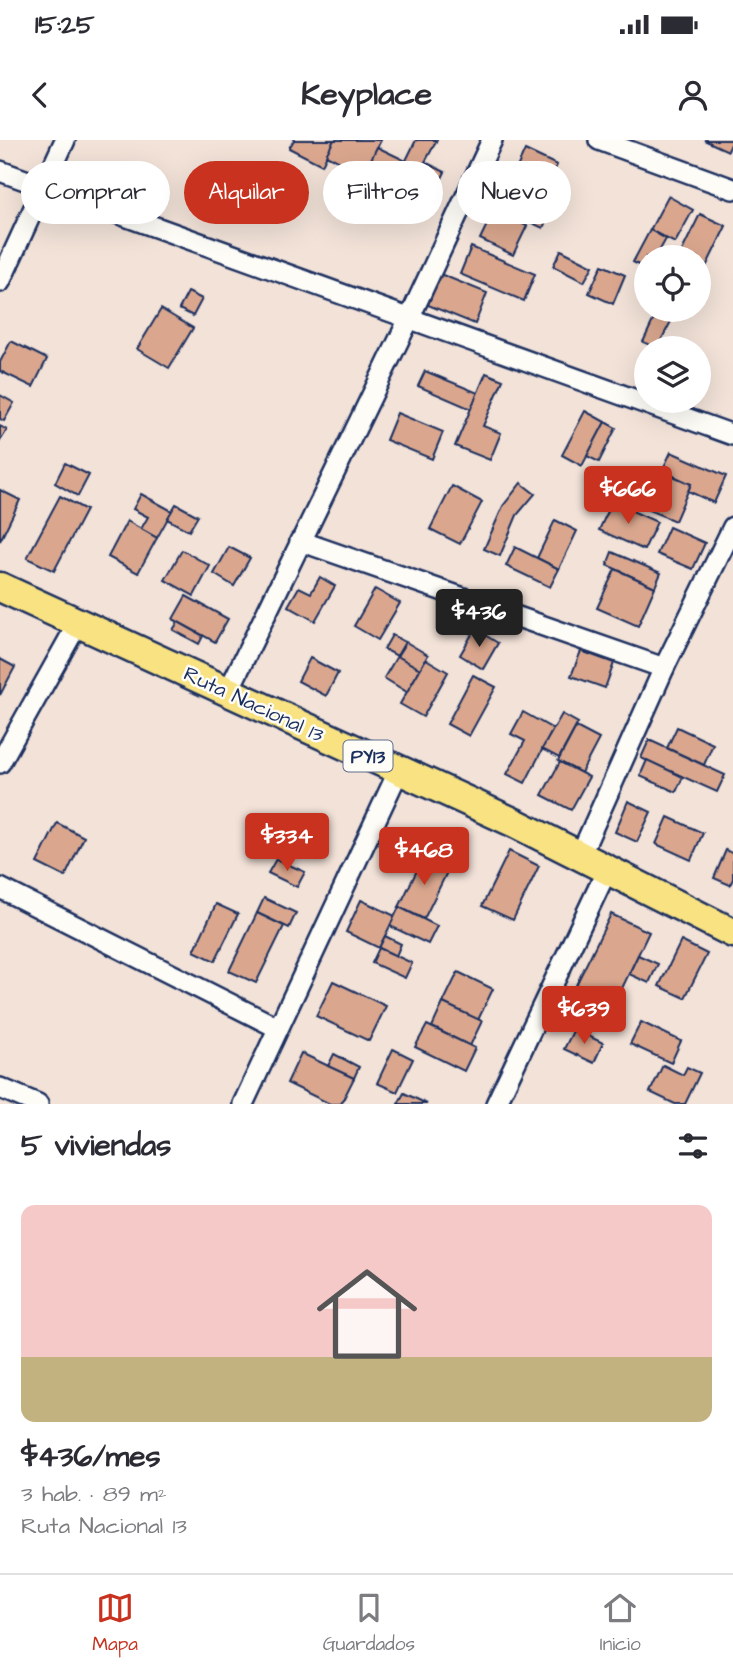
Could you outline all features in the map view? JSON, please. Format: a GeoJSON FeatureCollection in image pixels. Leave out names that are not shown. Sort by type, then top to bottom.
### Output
{"type":"FeatureCollection","features":[{"type":"Feature","properties":{"kind":"highway","name":"Ruta Nacional 13"},"geometry":{"type":"LineString","coordinates":[[0,587],[515,823],[733,933]]}},
{"type":"Feature","properties":{"kind":"street"},"geometry":{"type":"LineString","coordinates":[[55,161],[65,140]]}},
{"type":"Feature","properties":{"kind":"street"},"geometry":{"type":"LineString","coordinates":[[228,692],[409,319],[492,140]]}},
{"type":"Feature","properties":{"kind":"street"},"geometry":{"type":"LineString","coordinates":[[599,140],[733,189]]}},
{"type":"Feature","properties":{"kind":"street"},"geometry":{"type":"LineString","coordinates":[[0,171],[21,179]]}},
{"type":"Feature","properties":{"kind":"street"},"geometry":{"type":"LineString","coordinates":[[0,282],[26,224]]}},
{"type":"Feature","properties":{"kind":"street"},"geometry":{"type":"LineString","coordinates":[[145,224],[733,435]]}},
{"type":"Feature","properties":{"kind":"street"},"geometry":{"type":"LineString","coordinates":[[580,856],[664,668],[733,527]]}},
{"type":"Feature","properties":{"kind":"street"},"geometry":{"type":"LineString","coordinates":[[300,541],[664,668]]}},
{"type":"Feature","properties":{"kind":"street"},"geometry":{"type":"LineString","coordinates":[[0,763],[78,623]]}},
{"type":"Feature","properties":{"kind":"street"},"geometry":{"type":"LineString","coordinates":[[243,1104],[399,770]]}},
{"type":"Feature","properties":{"kind":"street"},"geometry":{"type":"LineString","coordinates":[[496,1104],[607,870]]}},
{"type":"Feature","properties":{"kind":"street"},"geometry":{"type":"LineString","coordinates":[[0,887],[278,1028]]}},
{"type":"Feature","properties":{"kind":"street"},"geometry":{"type":"LineString","coordinates":[[0,1088],[38,1104]]}},
{"type":"Feature","properties":{"kind":"building"},"geometry":{"type":"Polygon","coordinates":[[[294,140],[334,140],[322,165],[289,148],[294,140]]]}},
{"type":"Feature","properties":{"kind":"building"},"geometry":{"type":"Polygon","coordinates":[[[334,140],[381,140],[370,161],[338,161],[326,155],[334,140]]]}},
{"type":"Feature","properties":{"kind":"building"},"geometry":{"type":"Polygon","coordinates":[[[416,140],[437,140],[426,161],[406,161],[416,140]]]}},
{"type":"Feature","properties":{"kind":"building"},"geometry":{"type":"Polygon","coordinates":[[[704,140],[733,140],[728,151],[704,140]]]}},
{"type":"Feature","properties":{"kind":"building"},"geometry":{"type":"Polygon","coordinates":[[[377,147],[406,161],[370,161],[377,147]]]}},
{"type":"Feature","properties":{"kind":"building"},"geometry":{"type":"Polygon","coordinates":[[[525,150],[548,161],[520,161],[525,150]]]}},
{"type":"Feature","properties":{"kind":"building"},"geometry":{"type":"Polygon","coordinates":[[[668,196],[693,210],[675,243],[650,230],[668,196]]]}},
{"type":"Feature","properties":{"kind":"building"},"geometry":{"type":"Polygon","coordinates":[[[700,214],[726,226],[711,257],[711,245],[685,245],[700,214]]]}},
{"type":"Feature","properties":{"kind":"building"},"geometry":{"type":"Polygon","coordinates":[[[487,224],[527,226],[513,255],[480,239],[487,224]]]}},
{"type":"Feature","properties":{"kind":"building"},"geometry":{"type":"Polygon","coordinates":[[[650,230],[666,239],[663,245],[642,245],[650,230]]]}},
{"type":"Feature","properties":{"kind":"building"},"geometry":{"type":"Polygon","coordinates":[[[471,247],[535,274],[524,301],[460,274],[471,247]]]}},
{"type":"Feature","properties":{"kind":"building"},"geometry":{"type":"Polygon","coordinates":[[[561,250],[593,266],[584,282],[553,266],[561,250]]]}},
{"type":"Feature","properties":{"kind":"building"},"geometry":{"type":"Polygon","coordinates":[[[602,265],[625,275],[613,304],[589,293],[602,265]]]}},
{"type":"Feature","properties":{"kind":"building"},"geometry":{"type":"Polygon","coordinates":[[[440,274],[487,293],[475,324],[428,305],[440,274]]]}},
{"type":"Feature","properties":{"kind":"building"},"geometry":{"type":"Polygon","coordinates":[[[188,292],[202,299],[193,316],[179,309],[188,292]]]}},
{"type":"Feature","properties":{"kind":"building"},"geometry":{"type":"Polygon","coordinates":[[[161,309],[193,328],[169,368],[137,349],[161,309]]]}},
{"type":"Feature","properties":{"kind":"building"},"geometry":{"type":"Polygon","coordinates":[[[652,322],[671,322],[663,336],[646,336],[652,322]]]}},
{"type":"Feature","properties":{"kind":"building"},"geometry":{"type":"Polygon","coordinates":[[[11,341],[47,359],[33,387],[0,371],[0,362],[11,341]]]}},
{"type":"Feature","properties":{"kind":"building"},"geometry":{"type":"Polygon","coordinates":[[[425,371],[478,393],[471,409],[418,386],[425,371]]]}},
{"type":"Feature","properties":{"kind":"building"},"geometry":{"type":"Polygon","coordinates":[[[486,373],[503,380],[483,426],[501,433],[490,460],[455,446],[486,373]]]}},
{"type":"Feature","properties":{"kind":"building"},"geometry":{"type":"Polygon","coordinates":[[[0,395],[14,403],[4,421],[0,419],[0,395]]]}},
{"type":"Feature","properties":{"kind":"building"},"geometry":{"type":"Polygon","coordinates":[[[585,411],[605,422],[582,466],[562,455],[585,411]]]}},
{"type":"Feature","properties":{"kind":"building"},"geometry":{"type":"Polygon","coordinates":[[[397,413],[443,432],[432,459],[386,440],[397,413]]]}},
{"type":"Feature","properties":{"kind":"building"},"geometry":{"type":"Polygon","coordinates":[[[605,422],[616,428],[599,462],[587,456],[605,422]]]}},
{"type":"Feature","properties":{"kind":"building"},"geometry":{"type":"Polygon","coordinates":[[[0,426],[7,430],[0,441],[0,426]]]}},
{"type":"Feature","properties":{"kind":"building"},"geometry":{"type":"Polygon","coordinates":[[[671,452],[726,476],[714,503],[688,491],[691,484],[662,471],[671,452]]]}},
{"type":"Feature","properties":{"kind":"building"},"geometry":{"type":"Polygon","coordinates":[[[65,463],[89,475],[78,496],[55,483],[65,463]]]}},
{"type":"Feature","properties":{"kind":"building"},"geometry":{"type":"Polygon","coordinates":[[[662,471],[691,484],[675,521],[646,509],[662,471]]]}},
{"type":"Feature","properties":{"kind":"building"},"geometry":{"type":"Polygon","coordinates":[[[521,483],[535,494],[517,515],[500,556],[484,549],[503,506],[521,483]]]}},
{"type":"Feature","properties":{"kind":"building"},"geometry":{"type":"Polygon","coordinates":[[[452,486],[482,502],[460,544],[430,529],[452,486]]]}},
{"type":"Feature","properties":{"kind":"building"},"geometry":{"type":"Polygon","coordinates":[[[0,490],[20,500],[0,541],[0,490]]]}},
{"type":"Feature","properties":{"kind":"building"},"geometry":{"type":"Polygon","coordinates":[[[141,494],[172,511],[157,538],[141,529],[148,517],[133,509],[141,494]]]}},
{"type":"Feature","properties":{"kind":"building"},"geometry":{"type":"Polygon","coordinates":[[[60,496],[86,510],[54,571],[27,558],[60,496]]]}},
{"type":"Feature","properties":{"kind":"building"},"geometry":{"type":"Polygon","coordinates":[[[612,502],[657,522],[644,550],[599,530],[612,502]]]}},
{"type":"Feature","properties":{"kind":"building"},"geometry":{"type":"Polygon","coordinates":[[[176,504],[198,516],[189,531],[167,519],[176,504]]]}},
{"type":"Feature","properties":{"kind":"building"},"geometry":{"type":"Polygon","coordinates":[[[555,520],[577,531],[559,569],[537,558],[555,520]]]}},
{"type":"Feature","properties":{"kind":"building"},"geometry":{"type":"Polygon","coordinates":[[[127,521],[157,538],[138,573],[108,557],[127,521]]]}},
{"type":"Feature","properties":{"kind":"building"},"geometry":{"type":"Polygon","coordinates":[[[669,527],[705,543],[693,569],[657,554],[669,527]]]}},
{"type":"Feature","properties":{"kind":"building"},"geometry":{"type":"Polygon","coordinates":[[[229,547],[250,558],[234,586],[214,574],[229,547]]]}},
{"type":"Feature","properties":{"kind":"building"},"geometry":{"type":"Polygon","coordinates":[[[515,547],[559,569],[550,587],[506,566],[515,547]]]}},
{"type":"Feature","properties":{"kind":"building"},"geometry":{"type":"Polygon","coordinates":[[[182,550],[210,566],[194,596],[165,580],[182,550]]]}},
{"type":"Feature","properties":{"kind":"building"},"geometry":{"type":"Polygon","coordinates":[[[612,552],[661,573],[655,587],[607,565],[612,552]]]}},
{"type":"Feature","properties":{"kind":"building"},"geometry":{"type":"Polygon","coordinates":[[[615,569],[655,587],[638,626],[597,608],[615,569]]]}},
{"type":"Feature","properties":{"kind":"building"},"geometry":{"type":"Polygon","coordinates":[[[320,577],[335,586],[315,621],[288,606],[299,587],[311,593],[320,577]]]}},
{"type":"Feature","properties":{"kind":"building"},"geometry":{"type":"Polygon","coordinates":[[[375,589],[400,603],[378,640],[354,626],[375,589]]]}},
{"type":"Feature","properties":{"kind":"building"},"geometry":{"type":"Polygon","coordinates":[[[186,596],[228,619],[215,642],[173,619],[186,596]]]}},
{"type":"Feature","properties":{"kind":"building"},"geometry":{"type":"Polygon","coordinates":[[[178,622],[203,636],[199,644],[173,630],[178,622]]]}},
{"type":"Feature","properties":{"kind":"building"},"geometry":{"type":"Polygon","coordinates":[[[475,629],[498,643],[483,669],[460,655],[475,629]]]}},
{"type":"Feature","properties":{"kind":"building"},"geometry":{"type":"Polygon","coordinates":[[[392,635],[405,642],[397,656],[384,649],[392,635]]]}},
{"type":"Feature","properties":{"kind":"building"},"geometry":{"type":"Polygon","coordinates":[[[406,642],[428,655],[420,669],[397,656],[406,642]]]}},
{"type":"Feature","properties":{"kind":"building"},"geometry":{"type":"Polygon","coordinates":[[[581,651],[614,663],[605,688],[571,676],[581,651]]]}},
{"type":"Feature","properties":{"kind":"building"},"geometry":{"type":"Polygon","coordinates":[[[397,656],[420,669],[407,692],[384,678],[397,656]]]}},
{"type":"Feature","properties":{"kind":"building"},"geometry":{"type":"Polygon","coordinates":[[[310,658],[338,673],[326,696],[298,681],[310,658]]]}},
{"type":"Feature","properties":{"kind":"building"},"geometry":{"type":"Polygon","coordinates":[[[0,659],[15,667],[0,695],[0,659]]]}},
{"type":"Feature","properties":{"kind":"building"},"geometry":{"type":"Polygon","coordinates":[[[426,659],[448,672],[423,717],[400,704],[426,659]]]}},
{"type":"Feature","properties":{"kind":"building"},"geometry":{"type":"Polygon","coordinates":[[[473,675],[496,687],[469,736],[447,724],[473,675]]]}},
{"type":"Feature","properties":{"kind":"building"},"geometry":{"type":"Polygon","coordinates":[[[523,712],[553,729],[525,783],[507,774],[525,741],[511,734],[523,712]]]}},
{"type":"Feature","properties":{"kind":"building"},"geometry":{"type":"Polygon","coordinates":[[[562,714],[578,723],[559,758],[542,749],[562,714]]]}},
{"type":"Feature","properties":{"kind":"building"},"geometry":{"type":"Polygon","coordinates":[[[576,727],[599,739],[581,773],[558,761],[576,727]]]}},
{"type":"Feature","properties":{"kind":"building"},"geometry":{"type":"Polygon","coordinates":[[[677,727],[713,744],[704,765],[667,748],[677,727]]]}},
{"type":"Feature","properties":{"kind":"building"},"geometry":{"type":"Polygon","coordinates":[[[649,740],[725,775],[717,792],[641,758],[649,740]]]}},
{"type":"Feature","properties":{"kind":"building"},"geometry":{"type":"Polygon","coordinates":[[[647,760],[683,777],[676,792],[640,776],[647,760]]]}},
{"type":"Feature","properties":{"kind":"building"},"geometry":{"type":"Polygon","coordinates":[[[560,762],[589,777],[571,810],[542,795],[560,762]]]}},
{"type":"Feature","properties":{"kind":"building"},"geometry":{"type":"Polygon","coordinates":[[[628,801],[651,812],[637,842],[615,832],[628,801]]]}},
{"type":"Feature","properties":{"kind":"building"},"geometry":{"type":"Polygon","coordinates":[[[668,817],[703,833],[691,860],[656,844],[668,817]]]}},
{"type":"Feature","properties":{"kind":"building"},"geometry":{"type":"Polygon","coordinates":[[[57,823],[84,837],[65,877],[37,863],[57,823]]]}},
{"type":"Feature","properties":{"kind":"building"},"geometry":{"type":"Polygon","coordinates":[[[408,838],[428,847],[417,869],[397,860],[408,838]]]}},
{"type":"Feature","properties":{"kind":"building"},"geometry":{"type":"Polygon","coordinates":[[[726,850],[733,854],[733,879],[730,885],[714,878],[726,850]]]}},
{"type":"Feature","properties":{"kind":"building"},"geometry":{"type":"Polygon","coordinates":[[[509,851],[539,866],[513,920],[482,906],[509,851]]]}},
{"type":"Feature","properties":{"kind":"building"},"geometry":{"type":"Polygon","coordinates":[[[425,854],[450,866],[424,919],[399,907],[425,854]]]}},
{"type":"Feature","properties":{"kind":"building"},"geometry":{"type":"Polygon","coordinates":[[[276,859],[305,872],[297,887],[268,873],[276,859]]]}},
{"type":"Feature","properties":{"kind":"building"},"geometry":{"type":"Polygon","coordinates":[[[264,898],[296,913],[289,928],[257,913],[264,898]]]}},
{"type":"Feature","properties":{"kind":"building"},"geometry":{"type":"Polygon","coordinates":[[[361,900],[395,916],[379,948],[346,932],[361,900]]]}},
{"type":"Feature","properties":{"kind":"building"},"geometry":{"type":"Polygon","coordinates":[[[216,904],[238,914],[215,961],[194,951],[216,904]]]}},
{"type":"Feature","properties":{"kind":"building"},"geometry":{"type":"Polygon","coordinates":[[[399,907],[437,926],[428,944],[390,926],[399,907]]]}},
{"type":"Feature","properties":{"kind":"building"},"geometry":{"type":"Polygon","coordinates":[[[257,913],[284,926],[256,983],[229,971],[257,913]]]}},
{"type":"Feature","properties":{"kind":"building"},"geometry":{"type":"Polygon","coordinates":[[[611,914],[649,932],[615,1003],[576,985],[611,914]]]}},
{"type":"Feature","properties":{"kind":"building"},"geometry":{"type":"Polygon","coordinates":[[[385,936],[401,944],[396,956],[379,948],[385,936]]]}},
{"type":"Feature","properties":{"kind":"building"},"geometry":{"type":"Polygon","coordinates":[[[681,941],[707,954],[685,998],[659,986],[681,941]]]}},
{"type":"Feature","properties":{"kind":"building"},"geometry":{"type":"Polygon","coordinates":[[[379,948],[412,963],[405,978],[372,963],[379,948]]]}},
{"type":"Feature","properties":{"kind":"building"},"geometry":{"type":"Polygon","coordinates":[[[638,955],[658,964],[649,983],[629,974],[638,955]]]}},
{"type":"Feature","properties":{"kind":"building"},"geometry":{"type":"Polygon","coordinates":[[[458,972],[493,989],[478,1020],[443,1003],[458,972]]]}},
{"type":"Feature","properties":{"kind":"building"},"geometry":{"type":"Polygon","coordinates":[[[333,981],[386,1006],[369,1041],[316,1016],[333,981]]]}},
{"type":"Feature","properties":{"kind":"building"},"geometry":{"type":"Polygon","coordinates":[[[591,992],[615,1003],[602,1030],[579,1019],[591,992]]]}},
{"type":"Feature","properties":{"kind":"building"},"geometry":{"type":"Polygon","coordinates":[[[443,1003],[482,1021],[470,1046],[432,1027],[443,1003]]]}},
{"type":"Feature","properties":{"kind":"building"},"geometry":{"type":"Polygon","coordinates":[[[641,1022],[681,1041],[671,1063],[630,1044],[641,1022]]]}},
{"type":"Feature","properties":{"kind":"building"},"geometry":{"type":"Polygon","coordinates":[[[427,1025],[475,1048],[464,1071],[415,1047],[427,1025]]]}},
{"type":"Feature","properties":{"kind":"building"},"geometry":{"type":"Polygon","coordinates":[[[574,1029],[603,1043],[594,1063],[564,1049],[574,1029]]]}},
{"type":"Feature","properties":{"kind":"building"},"geometry":{"type":"Polygon","coordinates":[[[393,1049],[413,1059],[397,1092],[377,1083],[393,1049]]]}},
{"type":"Feature","properties":{"kind":"building"},"geometry":{"type":"Polygon","coordinates":[[[301,1053],[354,1078],[341,1104],[330,1104],[287,1083],[301,1053]]]}},
{"type":"Feature","properties":{"kind":"building"},"geometry":{"type":"Polygon","coordinates":[[[334,1054],[359,1067],[354,1078],[328,1066],[334,1054]]]}},
{"type":"Feature","properties":{"kind":"building"},"geometry":{"type":"Polygon","coordinates":[[[663,1065],[683,1075],[687,1067],[700,1073],[685,1104],[675,1104],[650,1092],[663,1065]]]}},
{"type":"Feature","properties":{"kind":"building"},"geometry":{"type":"Polygon","coordinates":[[[404,1093],[427,1104],[398,1104],[404,1093]]]}}]}
